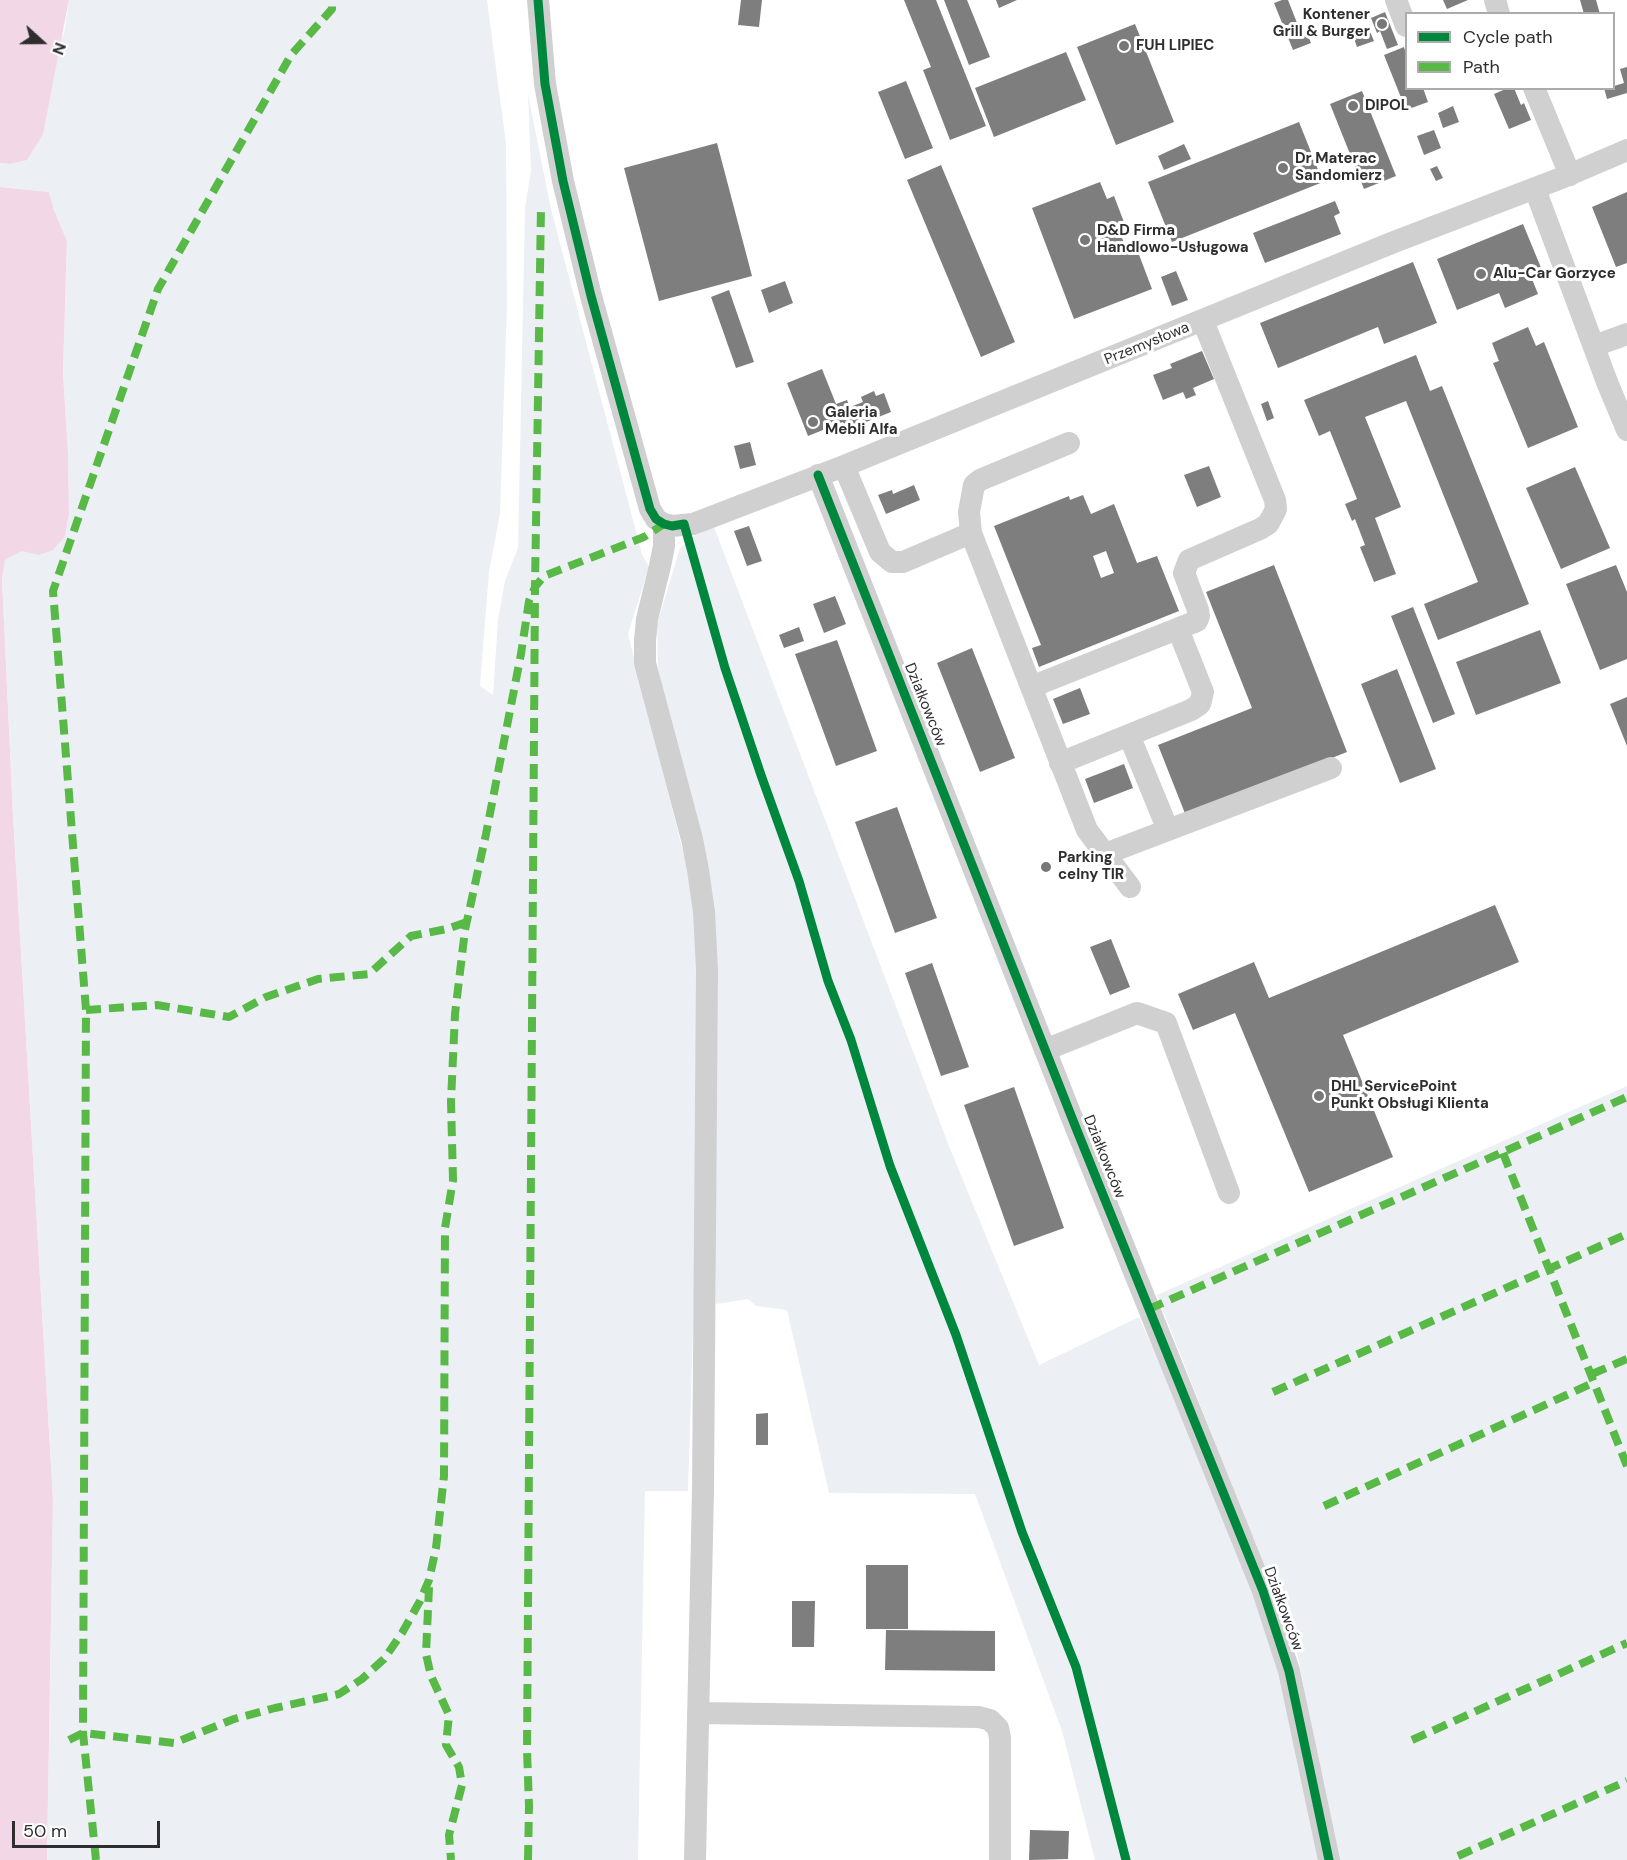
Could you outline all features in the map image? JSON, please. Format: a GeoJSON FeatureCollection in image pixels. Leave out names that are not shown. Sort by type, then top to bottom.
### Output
{"type":"FeatureCollection","features":[{"type":"Feature","properties":{"kind":"street"},"geometry":{"type":"LineString","coordinates":[[538,0],[544,84],[563,181],[591,296],[650,509],[656,519],[664,524],[662,556],[647,619],[645,663],[692,839],[699,870],[704,912],[707,970],[703,1478],[695,1860]]}},
{"type":"Feature","properties":{"kind":"street"},"geometry":{"type":"LineString","coordinates":[[1396,0],[1405,21]]}},
{"type":"Feature","properties":{"kind":"street"},"geometry":{"type":"LineString","coordinates":[[1535,90],[1570,175]]}},
{"type":"Feature","properties":{"kind":"street","name":"Przemysłowa"},"geometry":{"type":"LineString","coordinates":[[664,524],[672,526],[693,524],[844,466],[1394,242],[1535,189],[1627,150]]}},
{"type":"Feature","properties":{"kind":"street"},"geometry":{"type":"LineString","coordinates":[[1535,189],[1627,430]]}},
{"type":"Feature","properties":{"kind":"street"},"geometry":{"type":"LineString","coordinates":[[1031,687],[1197,621],[1199,616],[1184,573],[1189,560],[1260,529],[1268,524],[1276,509],[1275,500],[1203,321]]}},
{"type":"Feature","properties":{"kind":"street"},"geometry":{"type":"LineString","coordinates":[[1594,346],[1626,339]]}},
{"type":"Feature","properties":{"kind":"street"},"geometry":{"type":"LineString","coordinates":[[1069,443],[974,485],[969,512],[971,533],[1087,830],[1130,887]]}},
{"type":"Feature","properties":{"kind":"street"},"geometry":{"type":"LineString","coordinates":[[844,466],[880,552],[892,562],[903,562],[971,533]]}},
{"type":"Feature","properties":{"kind":"street","name":"Działkowców"},"geometry":{"type":"LineString","coordinates":[[818,475],[1278,1633],[1289,1671],[1329,1860]]}},
{"type":"Feature","properties":{"kind":"street"},"geometry":{"type":"LineString","coordinates":[[1060,763],[1191,710],[1200,704],[1203,692],[1178,629]]}},
{"type":"Feature","properties":{"kind":"street"},"geometry":{"type":"LineString","coordinates":[[1129,735],[1168,830]]}},
{"type":"Feature","properties":{"kind":"street"},"geometry":{"type":"LineString","coordinates":[[1105,854],[1331,768]]}},
{"type":"Feature","properties":{"kind":"street"},"geometry":{"type":"LineString","coordinates":[[1045,1050],[1137,1013],[1166,1023],[1229,1193]]}},
{"type":"Feature","properties":{"kind":"street"},"geometry":{"type":"LineString","coordinates":[[698,1713],[979,1717],[990,1720],[998,1728],[1000,1738],[1000,1860]]}},
{"type":"Feature","properties":{"kind":"shaded area"},"geometry":{"type":"Polygon","coordinates":[[[0,0],[69,0],[43,134],[27,160],[9,164],[0,163],[0,0]]]}},
{"type":"Feature","properties":{"kind":"shaded area"},"geometry":{"type":"Polygon","coordinates":[[[69,0],[487,0],[506,143],[507,305],[500,514],[489,572],[480,686],[493,695],[498,619],[505,581],[518,548],[525,207],[531,171],[528,94],[551,209],[642,554],[649,567],[628,634],[689,875],[697,949],[695,1266],[688,1491],[645,1491],[638,1860],[47,1860],[53,1500],[13,815],[2,579],[5,560],[22,551],[53,550],[65,537],[69,513],[63,373],[67,241],[49,192],[0,187],[0,163],[9,164],[64,33],[69,0]]]}},
{"type":"Feature","properties":{"kind":"shaded area"},"geometry":{"type":"Polygon","coordinates":[[[0,187],[49,192],[67,241],[63,373],[69,513],[65,537],[53,550],[39,555],[22,551],[5,560],[2,579],[13,815],[53,1500],[47,1860],[0,1860],[0,187]]]}},
{"type":"Feature","properties":{"kind":"shaded area"},"geometry":{"type":"Polygon","coordinates":[[[714,527],[949,1146],[1039,1365],[1139,1317],[1260,1584],[1322,1860],[1095,1860],[1062,1731],[975,1494],[829,1493],[787,1310],[756,1306],[748,1299],[716,1304],[713,1099],[717,955],[658,668],[657,624],[680,548],[694,536],[714,527]]]}},
{"type":"Feature","properties":{"kind":"shaded area"},"geometry":{"type":"Polygon","coordinates":[[[1627,1086],[1627,1860],[1338,1860],[1297,1652],[1157,1295],[1627,1086]]]}},
{"type":"Feature","properties":{"kind":"building"},"geometry":{"type":"Polygon","coordinates":[[[741,0],[762,0],[759,27],[738,25],[741,0]]]}},
{"type":"Feature","properties":{"kind":"building"},"geometry":{"type":"Polygon","coordinates":[[[904,0],[936,0],[986,126],[950,140],[923,70],[931,67],[904,0]]]}},
{"type":"Feature","properties":{"kind":"building"},"geometry":{"type":"Polygon","coordinates":[[[944,0],[967,0],[990,57],[969,65],[944,0]]]}},
{"type":"Feature","properties":{"kind":"building"},"geometry":{"type":"Polygon","coordinates":[[[996,0],[1017,0],[999,8],[996,0]]]}},
{"type":"Feature","properties":{"kind":"building"},"geometry":{"type":"Polygon","coordinates":[[[1288,0],[1301,33],[1306,31],[1311,43],[1293,50],[1274,3],[1288,0]]]}},
{"type":"Feature","properties":{"kind":"building"},"geometry":{"type":"Polygon","coordinates":[[[1443,0],[1468,0],[1447,9],[1443,0]]]}},
{"type":"Feature","properties":{"kind":"building"},"geometry":{"type":"Polygon","coordinates":[[[1580,0],[1596,0],[1599,12],[1583,12],[1580,0]]]}},
{"type":"Feature","properties":{"kind":"building"},"geometry":{"type":"Polygon","coordinates":[[[1385,12],[1398,45],[1387,49],[1380,31],[1377,33],[1371,18],[1385,12]]]}},
{"type":"Feature","properties":{"kind":"building"},"geometry":{"type":"Polygon","coordinates":[[[1135,24],[1174,122],[1116,145],[1077,47],[1135,24]]]}},
{"type":"Feature","properties":{"kind":"building"},"geometry":{"type":"Polygon","coordinates":[[[1368,27],[1374,41],[1357,47],[1352,33],[1368,27]]]}},
{"type":"Feature","properties":{"kind":"building"},"geometry":{"type":"Polygon","coordinates":[[[1404,47],[1405,90],[1424,90],[1428,102],[1406,110],[1384,55],[1404,47]]]}},
{"type":"Feature","properties":{"kind":"building"},"geometry":{"type":"Polygon","coordinates":[[[1066,52],[1086,100],[994,137],[975,88],[1066,52]]]}},
{"type":"Feature","properties":{"kind":"building"},"geometry":{"type":"Polygon","coordinates":[[[1627,67],[1627,93],[1607,99],[1605,90],[1615,90],[1615,86],[1624,83],[1620,69],[1627,67]]]}},
{"type":"Feature","properties":{"kind":"building"},"geometry":{"type":"Polygon","coordinates":[[[906,81],[933,148],[905,159],[878,92],[906,81]]]}},
{"type":"Feature","properties":{"kind":"building"},"geometry":{"type":"Polygon","coordinates":[[[1503,90],[1515,90],[1521,105],[1524,103],[1531,120],[1509,129],[1494,94],[1503,90]]]}},
{"type":"Feature","properties":{"kind":"building"},"geometry":{"type":"Polygon","coordinates":[[[1362,91],[1396,176],[1364,189],[1330,104],[1362,91]]]}},
{"type":"Feature","properties":{"kind":"building"},"geometry":{"type":"Polygon","coordinates":[[[1453,106],[1459,122],[1443,128],[1438,113],[1453,106]]]}},
{"type":"Feature","properties":{"kind":"building"},"geometry":{"type":"Polygon","coordinates":[[[1299,122],[1323,182],[1172,242],[1148,182],[1299,122]]]}},
{"type":"Feature","properties":{"kind":"building"},"geometry":{"type":"Polygon","coordinates":[[[1434,130],[1441,148],[1424,155],[1417,136],[1434,130]]]}},
{"type":"Feature","properties":{"kind":"building"},"geometry":{"type":"Polygon","coordinates":[[[717,143],[752,276],[659,301],[624,168],[717,143]]]}},
{"type":"Feature","properties":{"kind":"building"},"geometry":{"type":"Polygon","coordinates":[[[1184,144],[1191,159],[1164,170],[1158,156],[1184,144]]]}},
{"type":"Feature","properties":{"kind":"building"},"geometry":{"type":"Polygon","coordinates":[[[941,165],[1015,342],[981,357],[907,180],[941,165]]]}},
{"type":"Feature","properties":{"kind":"building"},"geometry":{"type":"Polygon","coordinates":[[[1437,166],[1443,178],[1436,181],[1430,169],[1437,166]]]}},
{"type":"Feature","properties":{"kind":"building"},"geometry":{"type":"Polygon","coordinates":[[[1100,182],[1107,199],[1114,196],[1127,230],[1120,233],[1129,255],[1138,252],[1152,289],[1074,319],[1032,208],[1100,182]]]}},
{"type":"Feature","properties":{"kind":"building"},"geometry":{"type":"Polygon","coordinates":[[[1627,192],[1627,263],[1616,267],[1592,207],[1627,192]]]}},
{"type":"Feature","properties":{"kind":"building"},"geometry":{"type":"Polygon","coordinates":[[[1335,201],[1340,213],[1334,216],[1341,234],[1265,263],[1253,233],[1335,201]]]}},
{"type":"Feature","properties":{"kind":"building"},"geometry":{"type":"Polygon","coordinates":[[[1523,224],[1544,275],[1532,279],[1538,294],[1505,308],[1499,293],[1457,310],[1437,259],[1523,224]]]}},
{"type":"Feature","properties":{"kind":"building"},"geometry":{"type":"Polygon","coordinates":[[[1413,262],[1437,323],[1384,344],[1378,327],[1278,368],[1260,323],[1413,262]]]}},
{"type":"Feature","properties":{"kind":"building"},"geometry":{"type":"Polygon","coordinates":[[[1176,271],[1188,300],[1172,306],[1161,277],[1176,271]]]}},
{"type":"Feature","properties":{"kind":"building"},"geometry":{"type":"Polygon","coordinates":[[[785,281],[793,303],[769,313],[761,290],[785,281]]]}},
{"type":"Feature","properties":{"kind":"building"},"geometry":{"type":"Polygon","coordinates":[[[729,290],[754,362],[736,368],[711,297],[729,290]]]}},
{"type":"Feature","properties":{"kind":"building"},"geometry":{"type":"Polygon","coordinates":[[[1528,327],[1536,346],[1544,342],[1578,427],[1528,448],[1493,363],[1499,361],[1492,343],[1528,327]]]}},
{"type":"Feature","properties":{"kind":"building"},"geometry":{"type":"Polygon","coordinates":[[[1202,351],[1214,379],[1193,388],[1196,395],[1186,399],[1183,392],[1163,400],[1153,375],[1172,368],[1170,364],[1202,351]]]}},
{"type":"Feature","properties":{"kind":"building"},"geometry":{"type":"Polygon","coordinates":[[[1416,355],[1430,391],[1442,386],[1529,604],[1438,640],[1424,604],[1478,582],[1406,401],[1365,417],[1401,507],[1375,518],[1396,574],[1374,582],[1360,547],[1365,545],[1355,519],[1352,521],[1345,504],[1357,499],[1330,431],[1319,436],[1304,400],[1416,355]]]}},
{"type":"Feature","properties":{"kind":"building"},"geometry":{"type":"Polygon","coordinates":[[[822,369],[836,404],[847,400],[850,407],[863,402],[861,397],[874,391],[876,396],[884,393],[891,412],[846,430],[843,422],[808,436],[787,383],[822,369]]]}},
{"type":"Feature","properties":{"kind":"building"},"geometry":{"type":"Polygon","coordinates":[[[1268,401],[1274,418],[1267,421],[1261,404],[1268,401]]]}},
{"type":"Feature","properties":{"kind":"building"},"geometry":{"type":"Polygon","coordinates":[[[750,442],[756,465],[740,469],[734,446],[750,442]]]}},
{"type":"Feature","properties":{"kind":"building"},"geometry":{"type":"Polygon","coordinates":[[[1209,466],[1221,497],[1197,507],[1184,475],[1209,466]]]}},
{"type":"Feature","properties":{"kind":"building"},"geometry":{"type":"Polygon","coordinates":[[[1575,467],[1610,548],[1561,569],[1526,488],[1575,467]]]}},
{"type":"Feature","properties":{"kind":"building"},"geometry":{"type":"Polygon","coordinates":[[[914,485],[920,500],[886,514],[878,495],[892,490],[893,494],[914,485]]]}},
{"type":"Feature","properties":{"kind":"building"},"geometry":{"type":"Polygon","coordinates":[[[1083,495],[1091,514],[1114,504],[1137,563],[1157,556],[1179,611],[1039,667],[1032,648],[1041,645],[994,526],[1069,496],[1070,500],[1083,495]],[[1106,551],[1093,556],[1101,578],[1114,573],[1106,551]]]}},
{"type":"Feature","properties":{"kind":"building"},"geometry":{"type":"Polygon","coordinates":[[[749,526],[762,561],[747,566],[734,531],[749,526]]]}},
{"type":"Feature","properties":{"kind":"building"},"geometry":{"type":"Polygon","coordinates":[[[1274,565],[1347,752],[1186,816],[1158,745],[1252,708],[1206,592],[1274,565]]]}},
{"type":"Feature","properties":{"kind":"building"},"geometry":{"type":"Polygon","coordinates":[[[1616,565],[1627,592],[1627,659],[1600,670],[1566,584],[1616,565]]]}},
{"type":"Feature","properties":{"kind":"building"},"geometry":{"type":"Polygon","coordinates":[[[835,596],[846,624],[824,633],[813,604],[835,596]]]}},
{"type":"Feature","properties":{"kind":"building"},"geometry":{"type":"Polygon","coordinates":[[[1413,607],[1455,714],[1433,723],[1391,616],[1413,607]]]}},
{"type":"Feature","properties":{"kind":"building"},"geometry":{"type":"Polygon","coordinates":[[[799,627],[804,641],[784,648],[779,635],[799,627]]]}},
{"type":"Feature","properties":{"kind":"building"},"geometry":{"type":"Polygon","coordinates":[[[1540,630],[1561,683],[1476,715],[1456,662],[1540,630]]]}},
{"type":"Feature","properties":{"kind":"building"},"geometry":{"type":"Polygon","coordinates":[[[837,640],[877,751],[836,766],[795,654],[837,640]]]}},
{"type":"Feature","properties":{"kind":"building"},"geometry":{"type":"Polygon","coordinates":[[[972,648],[1015,758],[980,772],[937,663],[972,648]]]}},
{"type":"Feature","properties":{"kind":"building"},"geometry":{"type":"Polygon","coordinates":[[[1397,669],[1436,769],[1400,783],[1361,684],[1397,669]]]}},
{"type":"Feature","properties":{"kind":"building"},"geometry":{"type":"Polygon","coordinates":[[[1080,688],[1090,714],[1063,724],[1053,699],[1080,688]]]}},
{"type":"Feature","properties":{"kind":"building"},"geometry":{"type":"Polygon","coordinates":[[[1627,697],[1627,746],[1610,704],[1627,697]]]}},
{"type":"Feature","properties":{"kind":"building"},"geometry":{"type":"Polygon","coordinates":[[[1124,764],[1133,788],[1094,803],[1085,779],[1124,764]]]}},
{"type":"Feature","properties":{"kind":"building"},"geometry":{"type":"Polygon","coordinates":[[[897,807],[937,918],[895,933],[855,822],[897,807]]]}},
{"type":"Feature","properties":{"kind":"building","name":"DHL ServicePoint Punkt Obsługi Klienta"},"geometry":{"type":"Polygon","coordinates":[[[1495,905],[1519,962],[1343,1035],[1393,1157],[1309,1192],[1235,1013],[1193,1030],[1178,994],[1254,962],[1269,998],[1495,905]]]}},
{"type":"Feature","properties":{"kind":"building"},"geometry":{"type":"Polygon","coordinates":[[[1111,939],[1130,987],[1110,995],[1090,947],[1111,939]]]}},
{"type":"Feature","properties":{"kind":"building"},"geometry":{"type":"Polygon","coordinates":[[[932,963],[969,1067],[941,1076],[905,973],[932,963]]]}},
{"type":"Feature","properties":{"kind":"building"},"geometry":{"type":"Polygon","coordinates":[[[1014,1087],[1064,1228],[1014,1246],[964,1105],[1014,1087]]]}},
{"type":"Feature","properties":{"kind":"building"},"geometry":{"type":"Polygon","coordinates":[[[768,1413],[768,1445],[756,1445],[756,1414],[768,1413]]]}},
{"type":"Feature","properties":{"kind":"building"},"geometry":{"type":"Polygon","coordinates":[[[866,1565],[908,1565],[908,1629],[866,1629],[866,1565]]]}},
{"type":"Feature","properties":{"kind":"building"},"geometry":{"type":"Polygon","coordinates":[[[792,1601],[815,1601],[814,1647],[792,1647],[792,1601]]]}},
{"type":"Feature","properties":{"kind":"building"},"geometry":{"type":"Polygon","coordinates":[[[886,1630],[995,1631],[995,1671],[885,1670],[886,1630]]]}},
{"type":"Feature","properties":{"kind":"building"},"geometry":{"type":"Polygon","coordinates":[[[1030,1830],[1069,1831],[1068,1859],[1029,1860],[1030,1830]]]}},
{"type":"Feature","properties":{"kind":"marked path"},"geometry":{"type":"LineString","coordinates":[[96,1860],[83,1733],[86,1010],[53,591],[158,289],[291,55],[332,9],[332,0]]}},
{"type":"Feature","properties":{"kind":"marked path"},"geometry":{"type":"LineString","coordinates":[[528,1860],[535,587],[541,207]]}},
{"type":"Feature","properties":{"kind":"marked path"},"geometry":{"type":"LineString","coordinates":[[69,1740],[83,1733],[174,1743],[234,1719],[339,1694],[362,1679],[384,1659],[420,1601],[429,1580],[436,1548],[444,1476],[445,1228],[453,1180],[451,1101],[455,1014],[465,930],[486,834],[529,601],[535,587],[544,576],[644,537],[664,524]]}},
{"type":"Feature","properties":{"kind":"marked path"},"geometry":{"type":"LineString","coordinates":[[86,1010],[157,1005],[229,1017],[266,997],[318,979],[369,974],[411,936],[447,929],[467,922]]}},
{"type":"Feature","properties":{"kind":"marked path"},"geometry":{"type":"LineString","coordinates":[[1149,1309],[1627,1097]]}},
{"type":"Feature","properties":{"kind":"marked path"},"geometry":{"type":"LineString","coordinates":[[1503,1153],[1627,1466]]}},
{"type":"Feature","properties":{"kind":"marked path"},"geometry":{"type":"LineString","coordinates":[[1273,1392],[1627,1234]]}},
{"type":"Feature","properties":{"kind":"marked path"},"geometry":{"type":"LineString","coordinates":[[1592,1374],[1627,1359]]}},
{"type":"Feature","properties":{"kind":"marked path"},"geometry":{"type":"LineString","coordinates":[[1324,1506],[1595,1382]]}},
{"type":"Feature","properties":{"kind":"marked path"},"geometry":{"type":"LineString","coordinates":[[429,1587],[426,1654],[431,1676],[449,1715],[446,1745],[459,1767],[462,1785],[449,1835],[451,1860]]}},
{"type":"Feature","properties":{"kind":"marked path"},"geometry":{"type":"LineString","coordinates":[[1412,1740],[1627,1643]]}},
{"type":"Feature","properties":{"kind":"marked path"},"geometry":{"type":"LineString","coordinates":[[1458,1856],[1627,1781]]}},
{"type":"Feature","properties":{"kind":"cycle path"},"geometry":{"type":"LineString","coordinates":[[538,0],[545,84],[563,181],[591,296],[650,509],[656,519],[664,524],[672,526],[684,524],[725,668],[799,881],[828,981],[851,1040],[890,1166],[956,1335],[1022,1532],[1076,1667],[1126,1860]]}},
{"type":"Feature","properties":{"kind":"cycle path"},"geometry":{"type":"LineString","coordinates":[[818,475],[1076,1128],[1263,1591],[1289,1671],[1329,1860]]}},
{"type":"Feature","properties":{"kind":"place","name":"Kontener Grill & Burger"},"geometry":{"type":"Point","coordinates":[1382,24]}},
{"type":"Feature","properties":{"kind":"place","name":"FUH LIPIEC"},"geometry":{"type":"Point","coordinates":[1124,46]}},
{"type":"Feature","properties":{"kind":"place","name":"DIPOL"},"geometry":{"type":"Point","coordinates":[1353,106]}},
{"type":"Feature","properties":{"kind":"place","name":"Dr Materac Sandomierz"},"geometry":{"type":"Point","coordinates":[1283,168]}},
{"type":"Feature","properties":{"kind":"place","name":"D&D Firma Handlowo-Usługowa"},"geometry":{"type":"Point","coordinates":[1085,240]}},
{"type":"Feature","properties":{"kind":"place","name":"Alu-Car Gorzyce"},"geometry":{"type":"Point","coordinates":[1481,274]}},
{"type":"Feature","properties":{"kind":"place","name":"Galeria Mebli Alfa"},"geometry":{"type":"Point","coordinates":[813,422]}},
{"type":"Feature","properties":{"kind":"place","name":"Parking celny TIR"},"geometry":{"type":"Point","coordinates":[1046,867]}},
{"type":"Feature","properties":{"kind":"place","name":"DHL ServicePoint Punkt Obsługi Klienta"},"geometry":{"type":"Point","coordinates":[1319,1096]}}]}
